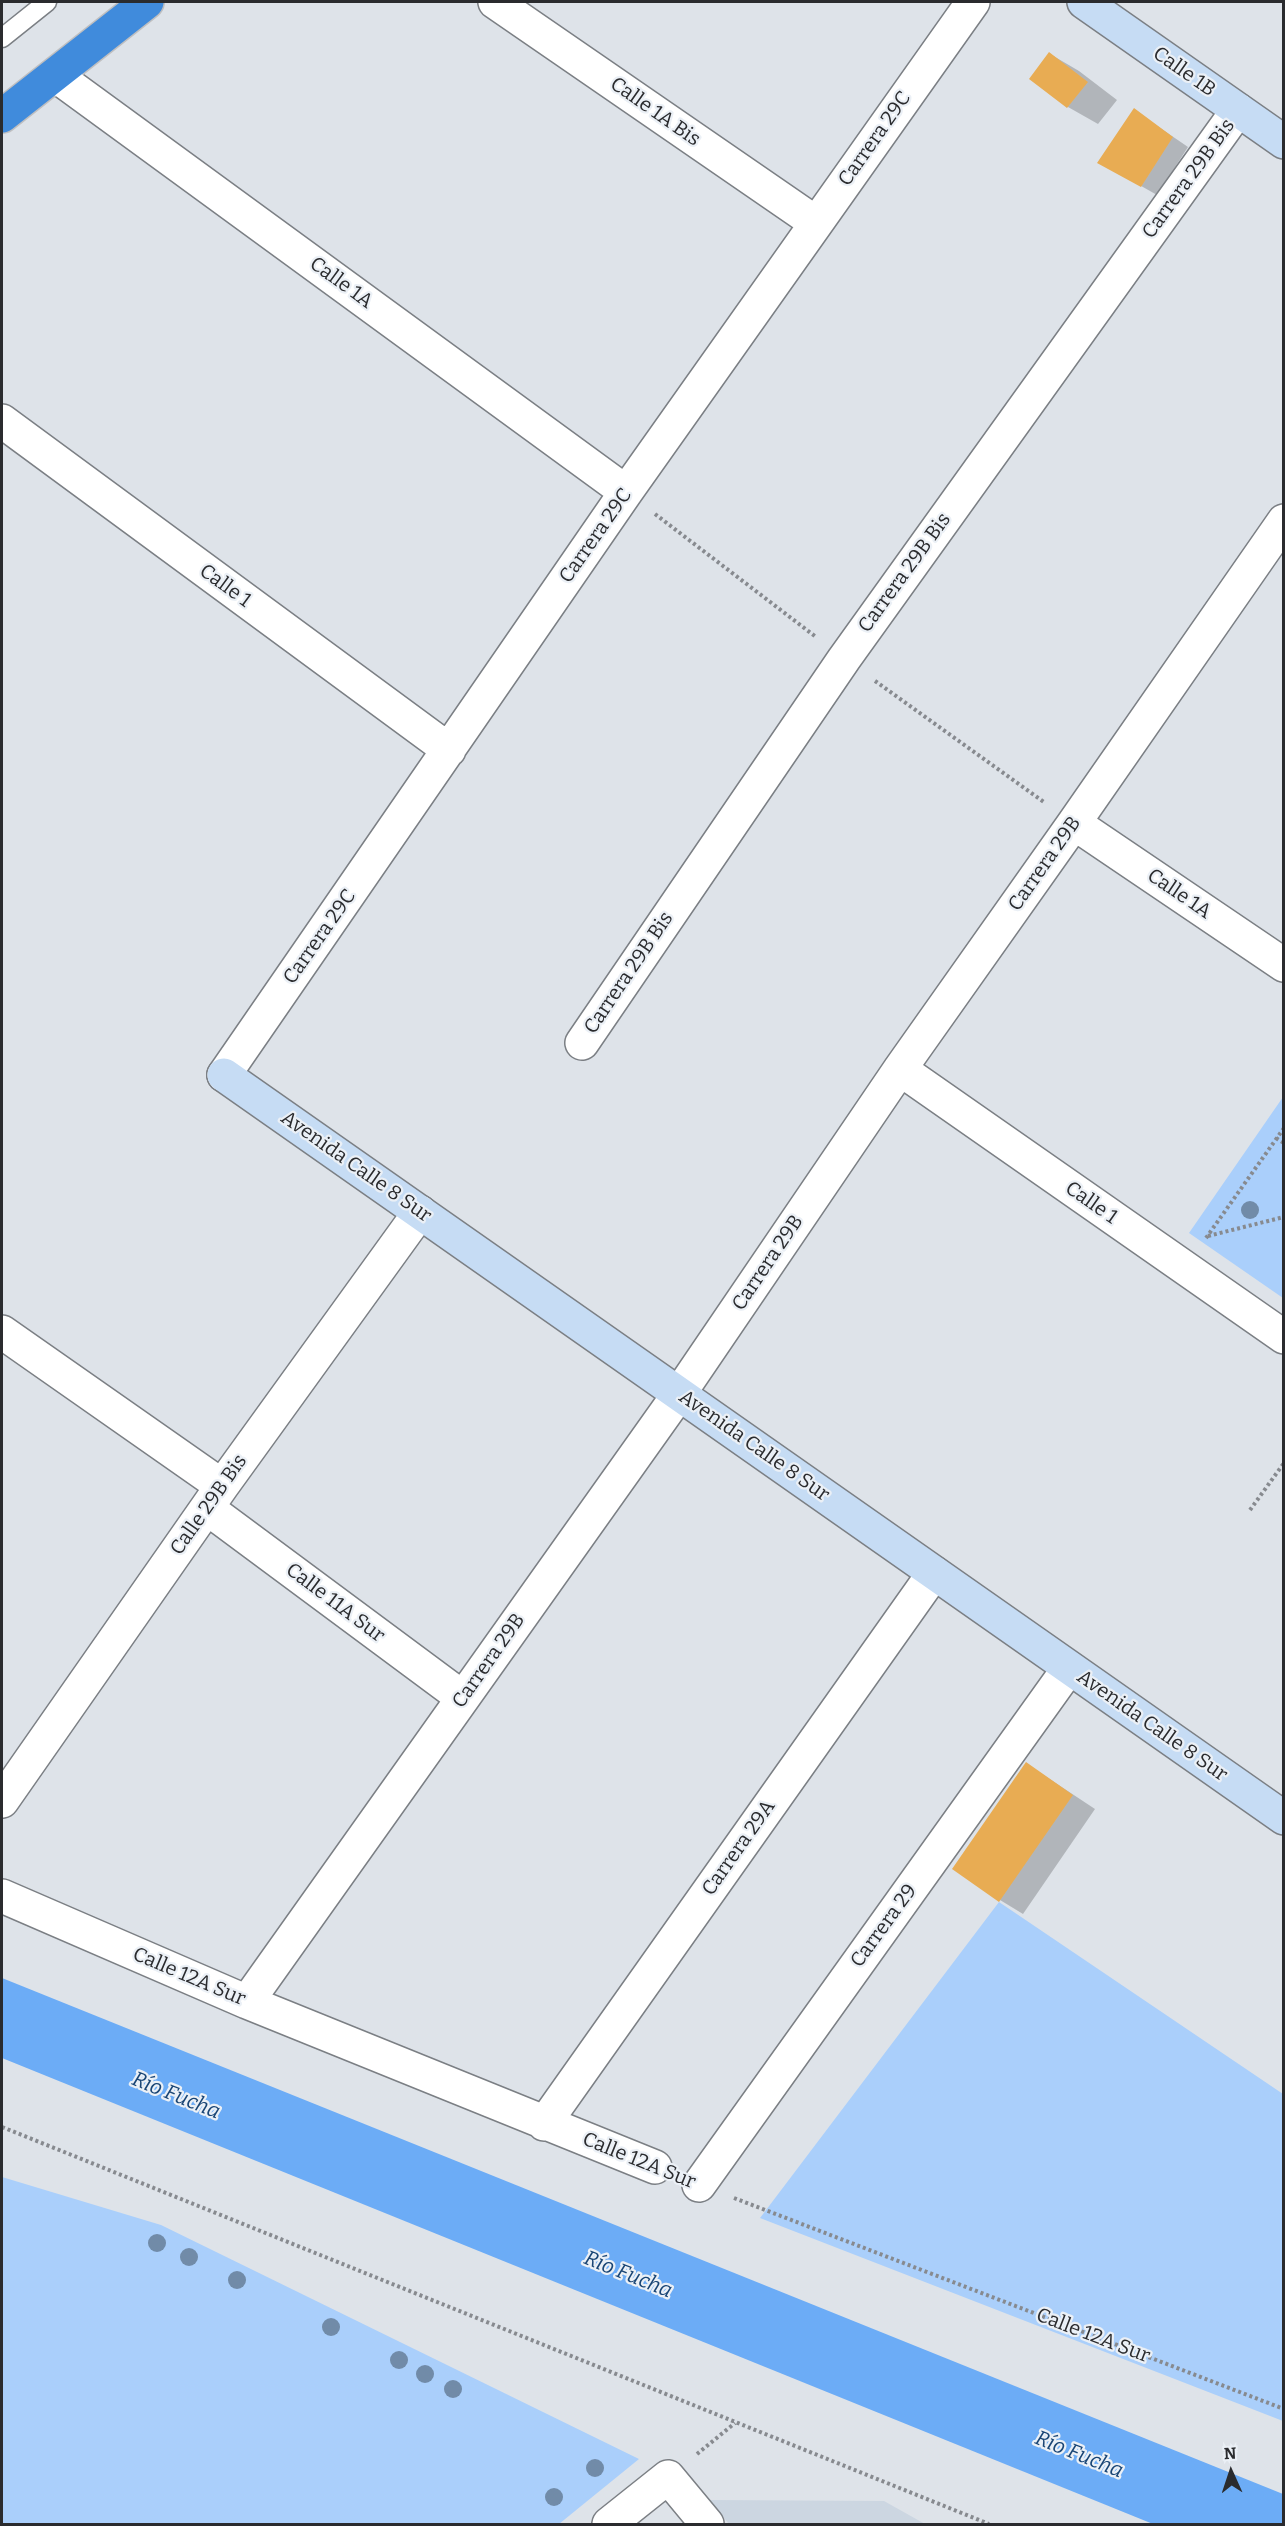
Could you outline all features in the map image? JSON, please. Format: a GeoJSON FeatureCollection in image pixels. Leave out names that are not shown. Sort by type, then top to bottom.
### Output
{"type":"FeatureCollection","features":[{"type":"Feature","properties":{"kind":"highway"},"geometry":{"type":"LineString","coordinates":[[2,116],[147,2]]}},
{"type":"Feature","properties":{"kind":"main road","name":"Calle 1B"},"geometry":{"type":"LineString","coordinates":[[1084,2],[1284,142]]}},
{"type":"Feature","properties":{"kind":"main road","name":"Avenida Calle 8 Sur"},"geometry":{"type":"LineString","coordinates":[[224,1075],[1284,1818]]}},
{"type":"Feature","properties":{"kind":"street","name":"Calle 1A Bis"},"geometry":{"type":"LineString","coordinates":[[495,2],[816,224]]}},
{"type":"Feature","properties":{"kind":"street","name":"Carrera 29C"},"geometry":{"type":"LineString","coordinates":[[224,1075],[626,492],[973,2]]}},
{"type":"Feature","properties":{"kind":"street","name":"Calle 1A"},"geometry":{"type":"LineString","coordinates":[[55,75],[626,492]]}},
{"type":"Feature","properties":{"kind":"street","name":"Carrera 29B Bis"},"geometry":{"type":"LineString","coordinates":[[582,1043],[844,658],[1238,110]]}},
{"type":"Feature","properties":{"kind":"street","name":"Calle 1"},"geometry":{"type":"LineString","coordinates":[[2,421],[449,750]]}},
{"type":"Feature","properties":{"kind":"street","name":"Carrera 29B"},"geometry":{"type":"LineString","coordinates":[[247,2002],[679,1394],[900,1069],[1279,536]]}},
{"type":"Feature","properties":{"kind":"street","name":"Calle 1A"},"geometry":{"type":"LineString","coordinates":[[1074,824],[1284,964]]}},
{"type":"Feature","properties":{"kind":"street","name":"Calle 1"},"geometry":{"type":"LineString","coordinates":[[900,1069],[1284,1337]]}},
{"type":"Feature","properties":{"kind":"street","name":"Calle 29B Bis"},"geometry":{"type":"LineString","coordinates":[[2,1801],[214,1497],[420,1212]]}},
{"type":"Feature","properties":{"kind":"street","name":"Calle 11A Sur"},"geometry":{"type":"LineString","coordinates":[[2,1332],[214,1497],[463,1698]]}},
{"type":"Feature","properties":{"kind":"street","name":"Carrera 29A"},"geometry":{"type":"LineString","coordinates":[[544,2124],[934,1573]]}},
{"type":"Feature","properties":{"kind":"street","name":"Carrera 29"},"geometry":{"type":"LineString","coordinates":[[699,2185],[1069,1668]]}},
{"type":"Feature","properties":{"kind":"street","name":"Calle 12A Sur"},"geometry":{"type":"LineString","coordinates":[[2,1896],[247,2002],[655,2167]]}},
{"type":"Feature","properties":{"kind":"street"},"geometry":{"type":"LineString","coordinates":[[609,2524],[668,2477],[707,2524]]}},
{"type":"Feature","properties":{"kind":"lane"},"geometry":{"type":"LineString","coordinates":[[2,38],[47,2]]}},
{"type":"Feature","properties":{"kind":"path"},"geometry":{"type":"LineString","coordinates":[[626,492],[844,658],[1074,824]]}},
{"type":"Feature","properties":{"kind":"path"},"geometry":{"type":"LineString","coordinates":[[1185,1268],[1284,1128]]}},
{"type":"Feature","properties":{"kind":"path"},"geometry":{"type":"LineString","coordinates":[[1276,1138],[1284,1143]]}},
{"type":"Feature","properties":{"kind":"path"},"geometry":{"type":"LineString","coordinates":[[1208,1236],[1284,1217]]}},
{"type":"Feature","properties":{"kind":"path"},"geometry":{"type":"LineString","coordinates":[[1250,1510],[1284,1463]]}},
{"type":"Feature","properties":{"kind":"path"},"geometry":{"type":"LineString","coordinates":[[2,2127],[989,2524]]}},
{"type":"Feature","properties":{"kind":"path","name":"Calle 12A Sur"},"geometry":{"type":"LineString","coordinates":[[699,2185],[1284,2409]]}},
{"type":"Feature","properties":{"kind":"path"},"geometry":{"type":"LineString","coordinates":[[668,2477],[735,2422]]}},
{"type":"Feature","properties":{"kind":"shaded area"},"geometry":{"type":"Polygon","coordinates":[[[1283,1097],[1283,1298],[1189,1233],[1283,1097]]]}},
{"type":"Feature","properties":{"kind":"shaded area"},"geometry":{"type":"Polygon","coordinates":[[[999,1902],[1283,2094],[1283,2421],[760,2218],[999,1902]]]}},
{"type":"Feature","properties":{"kind":"shaded area"},"geometry":{"type":"Polygon","coordinates":[[[2,2177],[161,2225],[639,2459],[559,2524],[2,2524],[2,2177]]]}},
{"type":"Feature","properties":{"kind":"shaded area"},"geometry":{"type":"Polygon","coordinates":[[[709,2500],[884,2501],[925,2524],[729,2524],[709,2500]]]}},
{"type":"Feature","properties":{"kind":"water","name":"Río Fucha"},"geometry":{"type":"Polygon","coordinates":[[[2,1978],[1283,2494],[1283,2524],[1153,2524],[2,2058],[2,1978]]]}},
{"type":"Feature","properties":{"kind":"building"},"geometry":{"type":"Polygon","coordinates":[[[1049,52],[1088,82],[1067,108],[1029,79],[1049,52]]]}},
{"type":"Feature","properties":{"kind":"building"},"geometry":{"type":"Polygon","coordinates":[[[1134,108],[1173,137],[1141,187],[1097,163],[1134,108]]]}},
{"type":"Feature","properties":{"kind":"building"},"geometry":{"type":"Polygon","coordinates":[[[1026,1762],[1073,1795],[999,1902],[952,1869],[1026,1762]]]}}]}
